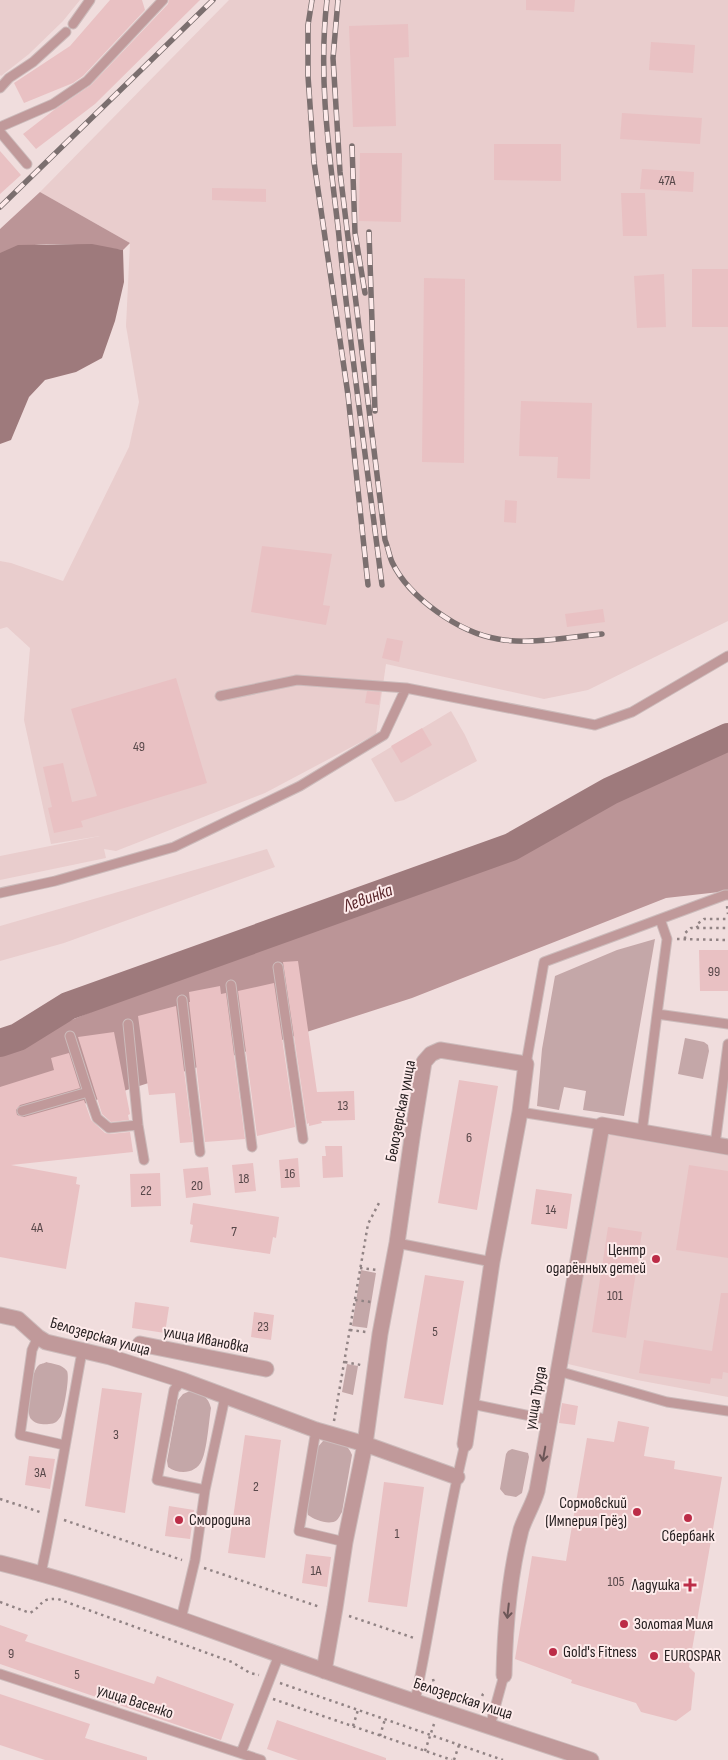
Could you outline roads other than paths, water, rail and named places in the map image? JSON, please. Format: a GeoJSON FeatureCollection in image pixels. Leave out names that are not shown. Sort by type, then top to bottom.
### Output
{"type":"FeatureCollection","features":[{"type":"Feature","properties":{"kind":"street","name":"Белозерская улица"},"geometry":{"type":"LineString","coordinates":[[324,1671],[345,1542],[365,1444],[380,1334],[397,1243],[424,1062],[431,1054],[440,1050],[526,1064]]}},
{"type":"Feature","properties":{"kind":"street"},"geometry":{"type":"LineString","coordinates":[[465,1444],[492,1262],[520,1112],[526,1064]]}},
{"type":"Feature","properties":{"kind":"street"},"geometry":{"type":"LineString","coordinates":[[602,1126],[721,1146]]}},
{"type":"Feature","properties":{"kind":"street","name":"улица Труда"},"geometry":{"type":"LineString","coordinates":[[503,1681],[511,1584],[521,1530],[537,1491],[602,1126]]}},
{"type":"Feature","properties":{"kind":"street","name":"Белозерская улица"},"geometry":{"type":"LineString","coordinates":[[0,1315],[18,1319],[46,1342],[110,1358],[182,1380],[316,1430],[365,1444],[457,1478]]}},
{"type":"Feature","properties":{"kind":"street","name":"улица Ивановка"},"geometry":{"type":"LineString","coordinates":[[140,1344],[266,1369]]}},
{"type":"Feature","properties":{"kind":"street"},"geometry":{"type":"LineString","coordinates":[[182,1380],[190,1371],[194,1356]]}},
{"type":"Feature","properties":{"kind":"street","name":"Белозерская улица"},"geometry":{"type":"LineString","coordinates":[[0,1563],[41,1573],[181,1619],[324,1671],[591,1760]]}},
{"type":"Feature","properties":{"kind":"lane"},"geometry":{"type":"LineString","coordinates":[[73,24],[90,0]]}},
{"type":"Feature","properties":{"kind":"lane"},"geometry":{"type":"LineString","coordinates":[[0,127],[53,104],[87,80],[163,0]]}},
{"type":"Feature","properties":{"kind":"lane"},"geometry":{"type":"LineString","coordinates":[[0,88],[9,78],[33,62],[66,32]]}},
{"type":"Feature","properties":{"kind":"lane"},"geometry":{"type":"LineString","coordinates":[[0,132],[27,164]]}},
{"type":"Feature","properties":{"kind":"lane"},"geometry":{"type":"LineString","coordinates":[[220,696],[297,680],[406,688],[595,725],[632,712],[728,656]]}},
{"type":"Feature","properties":{"kind":"lane"},"geometry":{"type":"LineString","coordinates":[[0,893],[55,881],[174,847],[300,786],[384,735],[406,688]]}},
{"type":"Feature","properties":{"kind":"lane"},"geometry":{"type":"LineString","coordinates":[[526,1064],[544,962],[728,895]]}},
{"type":"Feature","properties":{"kind":"lane"},"geometry":{"type":"LineString","coordinates":[[642,1132],[667,939],[660,919]]}},
{"type":"Feature","properties":{"kind":"lane"},"geometry":{"type":"LineString","coordinates":[[278,967],[303,1139]]}},
{"type":"Feature","properties":{"kind":"lane"},"geometry":{"type":"LineString","coordinates":[[231,986],[252,1147]]}},
{"type":"Feature","properties":{"kind":"lane"},"geometry":{"type":"LineString","coordinates":[[182,1000],[200,1152]]}},
{"type":"Feature","properties":{"kind":"lane"},"geometry":{"type":"LineString","coordinates":[[657,1014],[728,1024]]}},
{"type":"Feature","properties":{"kind":"lane"},"geometry":{"type":"LineString","coordinates":[[128,1024],[138,1125],[144,1160]]}},
{"type":"Feature","properties":{"kind":"lane"},"geometry":{"type":"LineString","coordinates":[[70,1036],[97,1118],[109,1128],[138,1125]]}},
{"type":"Feature","properties":{"kind":"lane"},"geometry":{"type":"LineString","coordinates":[[721,1146],[728,1044]]}},
{"type":"Feature","properties":{"kind":"lane"},"geometry":{"type":"LineString","coordinates":[[22,1111],[88,1092]]}},
{"type":"Feature","properties":{"kind":"lane"},"geometry":{"type":"LineString","coordinates":[[520,1112],[602,1126]]}},
{"type":"Feature","properties":{"kind":"lane"},"geometry":{"type":"LineString","coordinates":[[397,1243],[492,1262]]}},
{"type":"Feature","properties":{"kind":"lane"},"geometry":{"type":"LineString","coordinates":[[38,1337],[32,1350],[20,1435],[64,1445]]}},
{"type":"Feature","properties":{"kind":"lane"},"geometry":{"type":"LineString","coordinates":[[41,1573],[54,1517],[64,1445],[82,1352]]}},
{"type":"Feature","properties":{"kind":"lane"},"geometry":{"type":"LineString","coordinates":[[558,1371],[667,1402],[728,1411]]}},
{"type":"Feature","properties":{"kind":"lane"},"geometry":{"type":"LineString","coordinates":[[182,1380],[174,1390],[157,1480],[205,1490]]}},
{"type":"Feature","properties":{"kind":"lane"},"geometry":{"type":"LineString","coordinates":[[181,1619],[194,1564],[205,1490],[224,1397]]}},
{"type":"Feature","properties":{"kind":"lane"},"geometry":{"type":"LineString","coordinates":[[472,1404],[550,1420]]}},
{"type":"Feature","properties":{"kind":"lane"},"geometry":{"type":"LineString","coordinates":[[316,1430],[299,1531],[345,1542]]}},
{"type":"Feature","properties":{"kind":"lane"},"geometry":{"type":"LineString","coordinates":[[415,1701],[465,1444]]}},
{"type":"Feature","properties":{"kind":"lane"},"geometry":{"type":"LineString","coordinates":[[245,1757],[279,1655]]}},
{"type":"Feature","properties":{"kind":"lane","name":"улица Васенко"},"geometry":{"type":"LineString","coordinates":[[0,1674],[245,1757],[261,1760]]}},
{"type":"Feature","properties":{"kind":"lane"},"geometry":{"type":"LineString","coordinates":[[490,1726],[503,1681]]}},
{"type":"Feature","properties":{"kind":"waterway","name":"Левинка"},"geometry":{"type":"LineString","coordinates":[[0,1043],[18,1037],[68,1006],[511,847],[610,791],[728,737]]}},
{"type":"Feature","properties":{"kind":"railway"},"geometry":{"type":"LineString","coordinates":[[0,207],[213,0]]}},
{"type":"Feature","properties":{"kind":"railway"},"geometry":{"type":"LineString","coordinates":[[312,0],[308,25],[308,76],[314,162],[348,395],[368,585]]}},
{"type":"Feature","properties":{"kind":"railway"},"geometry":{"type":"LineString","coordinates":[[327,0],[324,85],[328,142],[353,362],[382,585]]}},
{"type":"Feature","properties":{"kind":"railway"},"geometry":{"type":"LineString","coordinates":[[338,0],[333,58],[340,172],[385,540],[392,562],[410,588],[423,601],[437,612],[468,630],[510,641],[550,640],[602,634]]}},
{"type":"Feature","properties":{"kind":"railway"},"geometry":{"type":"LineString","coordinates":[[352,146],[355,233],[365,293]]}},
{"type":"Feature","properties":{"kind":"railway"},"geometry":{"type":"LineString","coordinates":[[369,232],[375,411]]}},
{"type":"Feature","properties":{"kind":"place","name":"Центр одарённых детей"},"geometry":{"type":"Point","coordinates":[656,1259]}},
{"type":"Feature","properties":{"kind":"place","name":"Сормовский (Империя Грёз)"},"geometry":{"type":"Point","coordinates":[637,1512]}},
{"type":"Feature","properties":{"kind":"place","name":"Сбербанк"},"geometry":{"type":"Point","coordinates":[688,1518]}},
{"type":"Feature","properties":{"kind":"place","name":"Смородина"},"geometry":{"type":"Point","coordinates":[179,1520]}},
{"type":"Feature","properties":{"kind":"place","name":"Ладушка"},"geometry":{"type":"Point","coordinates":[690,1585]}},
{"type":"Feature","properties":{"kind":"place","name":"Золотая Миля"},"geometry":{"type":"Point","coordinates":[624,1624]}},
{"type":"Feature","properties":{"kind":"place","name":"Gold's Fitness"},"geometry":{"type":"Point","coordinates":[553,1652]}},
{"type":"Feature","properties":{"kind":"place","name":"EUROSPAR"},"geometry":{"type":"Point","coordinates":[654,1656]}}]}
